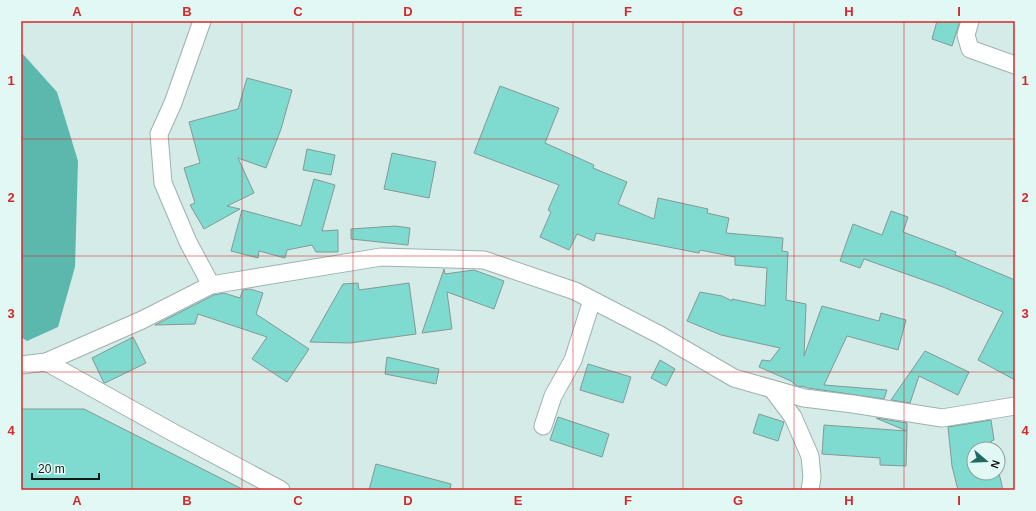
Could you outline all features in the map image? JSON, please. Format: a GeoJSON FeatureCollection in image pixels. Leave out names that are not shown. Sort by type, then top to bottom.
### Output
{"type":"FeatureCollection","features":[{"type":"Feature","properties":{"kind":"street"},"geometry":{"type":"LineString","coordinates":[[202,21],[173,103],[159,134],[163,183],[188,242],[211,285]]}},
{"type":"Feature","properties":{"kind":"street"},"geometry":{"type":"LineString","coordinates":[[970,21],[966,35],[970,49],[1015,66]]}},
{"type":"Feature","properties":{"kind":"street"},"geometry":{"type":"LineString","coordinates":[[21,365],[46,362],[142,320],[211,285],[381,257],[484,260],[574,291],[660,335],[734,378],[804,398],[942,418],[1015,406]]}},
{"type":"Feature","properties":{"kind":"street"},"geometry":{"type":"LineString","coordinates":[[543,426],[553,396],[573,360],[592,300]]}},
{"type":"Feature","properties":{"kind":"street"},"geometry":{"type":"LineString","coordinates":[[46,362],[281,490]]}},
{"type":"Feature","properties":{"kind":"street"},"geometry":{"type":"LineString","coordinates":[[772,389],[793,417],[810,456],[812,477],[810,490]]}},
{"type":"Feature","properties":{"kind":"shaded area"},"geometry":{"type":"Polygon","coordinates":[[[21,52],[57,92],[78,161],[75,267],[58,327],[27,341],[21,337],[21,52]]]}},
{"type":"Feature","properties":{"kind":"building"},"geometry":{"type":"Polygon","coordinates":[[[937,21],[960,21],[952,46],[932,39],[937,21]]]}},
{"type":"Feature","properties":{"kind":"building"},"geometry":{"type":"Polygon","coordinates":[[[247,78],[292,90],[281,129],[266,168],[238,158],[254,193],[227,206],[240,209],[204,229],[190,205],[195,203],[184,168],[200,163],[189,122],[238,109],[247,78]]]}},
{"type":"Feature","properties":{"kind":"building"},"geometry":{"type":"Polygon","coordinates":[[[500,86],[559,108],[545,143],[594,165],[593,168],[627,182],[618,204],[654,219],[658,198],[708,209],[707,213],[729,218],[726,233],[783,238],[782,251],[788,252],[786,300],[806,304],[804,356],[822,306],[879,321],[881,313],[906,320],[898,350],[847,336],[824,385],[887,390],[884,399],[797,386],[791,381],[759,367],[762,360],[770,361],[780,348],[721,335],[687,321],[700,292],[722,296],[732,301],[732,299],[765,306],[767,268],[735,265],[735,257],[700,250],[699,253],[596,233],[594,241],[577,234],[569,250],[540,237],[551,212],[548,210],[559,185],[474,153],[500,86]]]}},
{"type":"Feature","properties":{"kind":"building"},"geometry":{"type":"Polygon","coordinates":[[[307,149],[335,155],[331,175],[303,170],[307,149]]]}},
{"type":"Feature","properties":{"kind":"building"},"geometry":{"type":"Polygon","coordinates":[[[392,153],[436,162],[429,198],[384,189],[392,153]]]}},
{"type":"Feature","properties":{"kind":"building"},"geometry":{"type":"Polygon","coordinates":[[[314,179],[335,185],[322,231],[338,230],[338,252],[316,252],[312,245],[287,250],[285,258],[259,251],[258,258],[231,251],[242,210],[301,226],[314,179]]]}},
{"type":"Feature","properties":{"kind":"building"},"geometry":{"type":"Polygon","coordinates":[[[891,211],[908,217],[903,232],[956,252],[955,255],[1015,280],[1015,380],[978,360],[1003,312],[943,287],[864,259],[860,268],[840,261],[853,224],[882,235],[891,211]]]}},
{"type":"Feature","properties":{"kind":"building"},"geometry":{"type":"Polygon","coordinates":[[[395,226],[410,228],[408,245],[351,239],[351,229],[395,226]]]}},
{"type":"Feature","properties":{"kind":"building"},"geometry":{"type":"Polygon","coordinates":[[[444,269],[445,274],[474,270],[504,281],[494,309],[447,292],[452,329],[422,333],[444,269]]]}},
{"type":"Feature","properties":{"kind":"building"},"geometry":{"type":"Polygon","coordinates":[[[358,283],[359,290],[409,283],[416,334],[350,343],[310,342],[343,284],[358,283]]]}},
{"type":"Feature","properties":{"kind":"building"},"geometry":{"type":"Polygon","coordinates":[[[250,289],[263,293],[256,314],[309,349],[287,382],[252,359],[267,337],[198,314],[195,324],[155,325],[214,295],[224,293],[240,298],[243,290],[250,289]]]}},
{"type":"Feature","properties":{"kind":"building"},"geometry":{"type":"Polygon","coordinates":[[[133,337],[146,363],[104,383],[92,358],[133,337]]]}},
{"type":"Feature","properties":{"kind":"building"},"geometry":{"type":"Polygon","coordinates":[[[925,351],[969,372],[958,395],[919,376],[910,403],[891,400],[925,351]]]}},
{"type":"Feature","properties":{"kind":"building"},"geometry":{"type":"Polygon","coordinates":[[[387,357],[439,369],[436,384],[385,374],[387,357]]]}},
{"type":"Feature","properties":{"kind":"building"},"geometry":{"type":"Polygon","coordinates":[[[660,360],[675,369],[666,386],[651,378],[660,360]]]}},
{"type":"Feature","properties":{"kind":"building"},"geometry":{"type":"Polygon","coordinates":[[[588,364],[631,377],[623,403],[580,390],[588,364]]]}},
{"type":"Feature","properties":{"kind":"building"},"geometry":{"type":"Polygon","coordinates":[[[21,409],[84,409],[244,490],[21,490],[21,409]]]}},
{"type":"Feature","properties":{"kind":"building"},"geometry":{"type":"Polygon","coordinates":[[[759,414],[784,422],[778,441],[753,433],[759,414]]]}},
{"type":"Feature","properties":{"kind":"building"},"geometry":{"type":"Polygon","coordinates":[[[558,417],[609,434],[602,457],[550,440],[558,417]]]}},
{"type":"Feature","properties":{"kind":"building"},"geometry":{"type":"Polygon","coordinates":[[[876,418],[907,423],[907,431],[878,419],[876,418]]]}},
{"type":"Feature","properties":{"kind":"building"},"geometry":{"type":"Polygon","coordinates":[[[991,420],[994,440],[966,441],[966,481],[1001,481],[1003,490],[958,490],[952,466],[948,427],[991,420]]]}},
{"type":"Feature","properties":{"kind":"building"},"geometry":{"type":"Polygon","coordinates":[[[824,425],[907,431],[906,466],[880,465],[880,458],[822,454],[824,425]]]}},
{"type":"Feature","properties":{"kind":"building"},"geometry":{"type":"Polygon","coordinates":[[[376,464],[451,484],[450,490],[369,490],[376,464]]]}}]}
